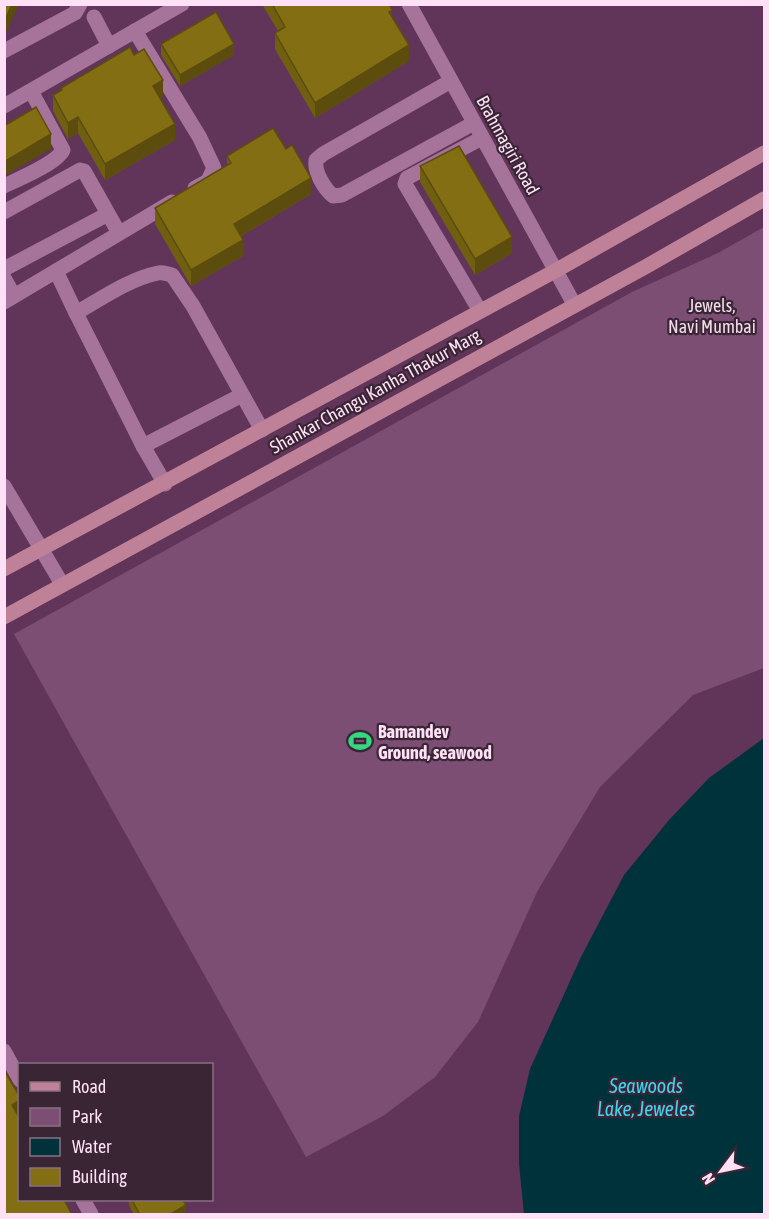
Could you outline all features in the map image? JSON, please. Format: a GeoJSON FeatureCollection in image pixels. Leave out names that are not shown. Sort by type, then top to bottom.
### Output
{"type":"FeatureCollection","features":[{"type":"Feature","properties":{"kind":"street"},"geometry":{"type":"LineString","coordinates":[[4,51],[75,13],[80,4]]}},
{"type":"Feature","properties":{"kind":"street"},"geometry":{"type":"LineString","coordinates":[[4,106],[182,4]]}},
{"type":"Feature","properties":{"kind":"street","name":"Brahmagiri Road"},"geometry":{"type":"LineString","coordinates":[[409,4],[574,304]]}},
{"type":"Feature","properties":{"kind":"street"},"geometry":{"type":"LineString","coordinates":[[94,17],[109,46]]}},
{"type":"Feature","properties":{"kind":"street"},"geometry":{"type":"LineString","coordinates":[[4,278],[9,299],[208,181],[214,168],[200,138],[135,31]]}},
{"type":"Feature","properties":{"kind":"street"},"geometry":{"type":"LineString","coordinates":[[451,81],[316,160],[315,167],[328,191],[333,196],[342,195],[474,123]]}},
{"type":"Feature","properties":{"kind":"street"},"geometry":{"type":"LineString","coordinates":[[4,186],[51,161],[63,150],[31,91]]}},
{"type":"Feature","properties":{"kind":"street"},"geometry":{"type":"LineString","coordinates":[[23,118],[41,108]]}},
{"type":"Feature","properties":{"kind":"street"},"geometry":{"type":"LineString","coordinates":[[480,311],[405,183],[407,178],[482,138]]}},
{"type":"Feature","properties":{"kind":"street","name":"Shankar Changu Kanha Thakur Marg"},"geometry":{"type":"LineString","coordinates":[[4,569],[165,484],[555,271],[765,153]]}},
{"type":"Feature","properties":{"kind":"street"},"geometry":{"type":"LineString","coordinates":[[4,212],[80,170],[84,171],[119,233]]}},
{"type":"Feature","properties":{"kind":"street","name":"Shankar Changu Kanha Thakur Marg"},"geometry":{"type":"LineString","coordinates":[[4,617],[765,199]]}},
{"type":"Feature","properties":{"kind":"street"},"geometry":{"type":"LineString","coordinates":[[4,269],[108,214]]}},
{"type":"Feature","properties":{"kind":"street"},"geometry":{"type":"LineString","coordinates":[[56,272],[143,446],[165,484]]}},
{"type":"Feature","properties":{"kind":"street"},"geometry":{"type":"LineString","coordinates":[[76,313],[125,286],[149,276],[161,272],[172,275],[193,306],[262,430]]}},
{"type":"Feature","properties":{"kind":"street"},"geometry":{"type":"LineString","coordinates":[[143,446],[242,395]]}},
{"type":"Feature","properties":{"kind":"street"},"geometry":{"type":"LineString","coordinates":[[4,486],[62,584]]}},
{"type":"Feature","properties":{"kind":"street"},"geometry":{"type":"LineString","coordinates":[[4,1051],[18,1076]]}},
{"type":"Feature","properties":{"kind":"street"},"geometry":{"type":"LineString","coordinates":[[84,1201],[91,1215]]}},
{"type":"Feature","properties":{"kind":"green space","name":"Bamandev Ground, seawood"},"geometry":{"type":"Polygon","coordinates":[[[764,227],[764,668],[693,695],[600,787],[538,890],[478,1022],[435,1077],[383,1116],[306,1157],[14,634],[632,292],[718,253],[764,227]]]}},
{"type":"Feature","properties":{"kind":"water","name":"Seawoods Lake, Jeweles"},"geometry":{"type":"Polygon","coordinates":[[[764,738],[764,1214],[524,1214],[519,1164],[519,1116],[530,1069],[581,957],[624,875],[669,820],[709,778],[764,738]]]}},
{"type":"Feature","properties":{"kind":"building"},"geometry":{"type":"Polygon","coordinates":[[[4,4],[12,4],[4,22],[4,4]]]}},
{"type":"Feature","properties":{"kind":"building"},"geometry":{"type":"Polygon","coordinates":[[[272,4],[389,4],[392,10],[389,12],[409,45],[315,103],[275,33],[285,27],[272,4]]]}},
{"type":"Feature","properties":{"kind":"building"},"geometry":{"type":"Polygon","coordinates":[[[216,12],[234,44],[180,75],[161,44],[216,12]]]}},
{"type":"Feature","properties":{"kind":"building"},"geometry":{"type":"Polygon","coordinates":[[[130,47],[134,55],[144,49],[163,80],[153,86],[175,124],[105,164],[78,117],[68,123],[53,95],[130,47]]]}},
{"type":"Feature","properties":{"kind":"building"},"geometry":{"type":"Polygon","coordinates":[[[36,107],[51,134],[4,162],[4,126],[36,107]]]}},
{"type":"Feature","properties":{"kind":"building"},"geometry":{"type":"Polygon","coordinates":[[[273,128],[286,149],[292,145],[311,178],[234,224],[243,240],[191,270],[155,208],[231,163],[227,156],[273,128]]]}},
{"type":"Feature","properties":{"kind":"building"},"geometry":{"type":"Polygon","coordinates":[[[459,146],[512,237],[475,259],[420,166],[459,146]]]}},
{"type":"Feature","properties":{"kind":"building"},"geometry":{"type":"Polygon","coordinates":[[[4,1070],[18,1094],[18,1101],[12,1105],[18,1116],[18,1201],[65,1201],[72,1215],[4,1215],[4,1070]]]}},
{"type":"Feature","properties":{"kind":"building"},"geometry":{"type":"Polygon","coordinates":[[[133,1201],[184,1201],[186,1205],[169,1215],[140,1215],[133,1201]]]}},
{"type":"Feature","properties":{"kind":"place","name":"Bamandev Ground, seawood"},"geometry":{"type":"Point","coordinates":[360,741]}},
{"type":"Feature","properties":{"kind":"park label","name":"Jewels, Navi Mumbai"},"geometry":{"type":"Point","coordinates":[712,315]}}]}
